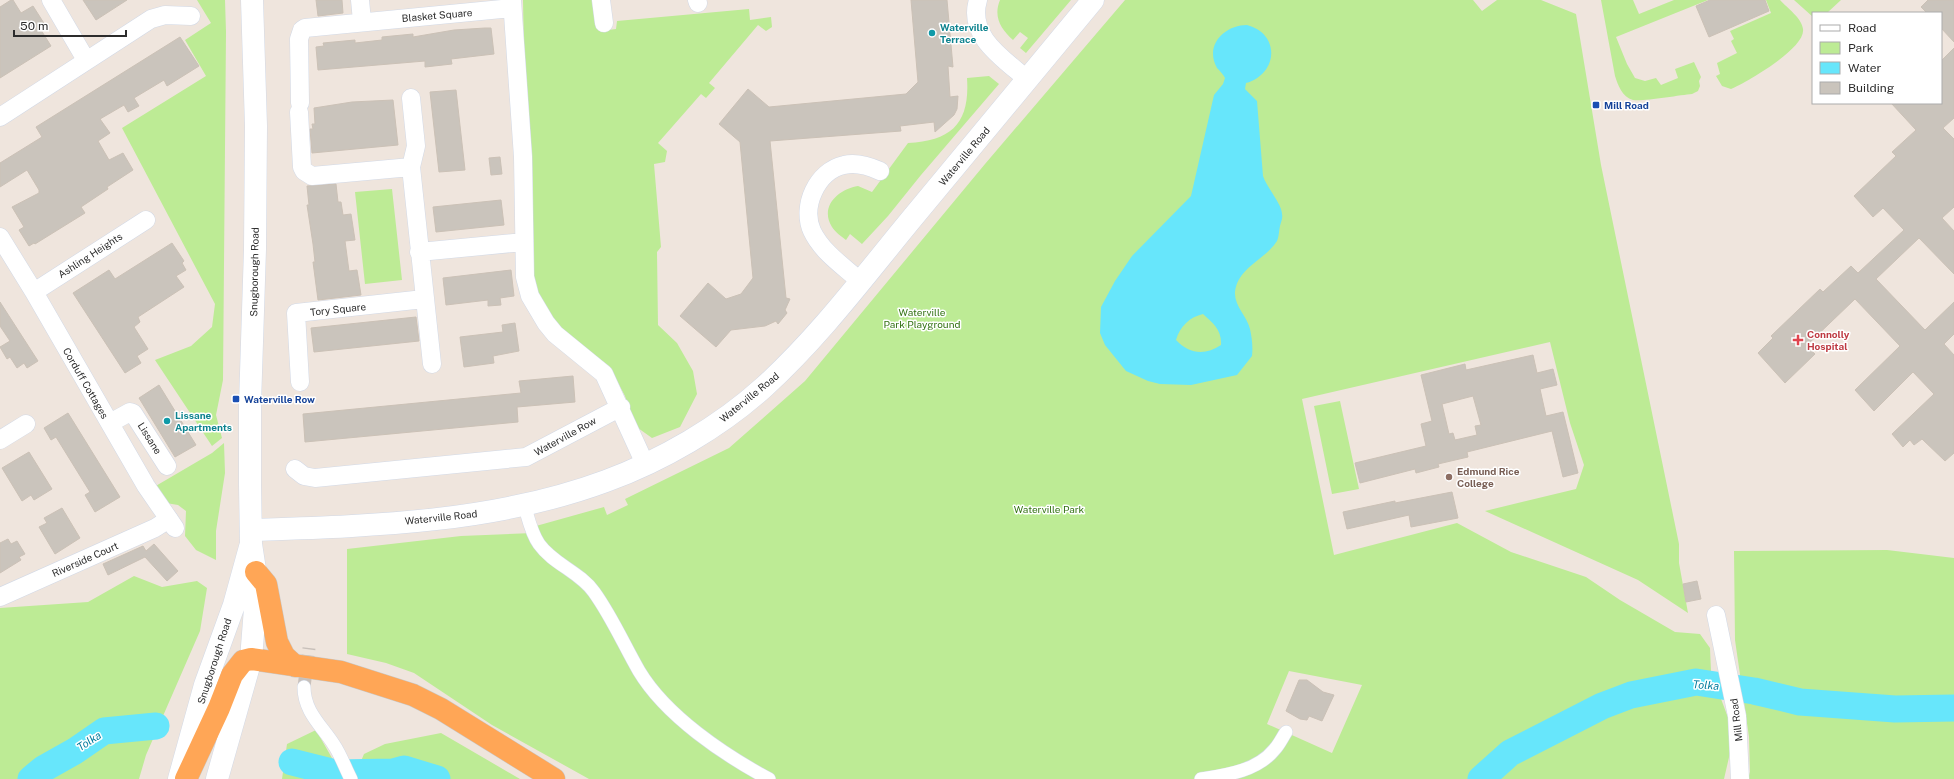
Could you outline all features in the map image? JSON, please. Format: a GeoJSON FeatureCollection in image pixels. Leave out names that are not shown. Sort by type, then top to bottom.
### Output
{"type":"FeatureCollection","features":[{"type":"Feature","properties":{"kind":"highway"},"geometry":{"type":"LineString","coordinates":[[256,572],[266,584],[277,642],[284,656],[295,666]]}},
{"type":"Feature","properties":{"kind":"highway"},"geometry":{"type":"LineString","coordinates":[[186,779],[219,708],[232,675],[243,661],[251,659],[341,672],[413,695],[447,712],[554,779]]}},
{"type":"Feature","properties":{"kind":"street"},"geometry":{"type":"LineString","coordinates":[[51,0],[86,60]]}},
{"type":"Feature","properties":{"kind":"street","name":"Snugborough Road"},"geometry":{"type":"LineString","coordinates":[[217,779],[251,659],[257,583],[251,537],[250,404],[255,241],[256,126],[252,0]]}},
{"type":"Feature","properties":{"kind":"street"},"geometry":{"type":"LineString","coordinates":[[360,0],[362,22]]}},
{"type":"Feature","properties":{"kind":"street"},"geometry":{"type":"LineString","coordinates":[[601,0],[604,23]]}},
{"type":"Feature","properties":{"kind":"street"},"geometry":{"type":"LineString","coordinates":[[978,0],[977,19],[981,32],[987,43],[1028,80]]}},
{"type":"Feature","properties":{"kind":"street","name":"Waterville Road"},"geometry":{"type":"LineString","coordinates":[[251,537],[426,521],[503,510],[574,492],[607,481],[645,464],[703,433],[762,389],[817,332],[1093,0]]}},
{"type":"Feature","properties":{"kind":"street"},"geometry":{"type":"LineString","coordinates":[[512,4],[523,157],[525,277],[530,296],[555,334],[604,374],[621,407],[645,464]]}},
{"type":"Feature","properties":{"kind":"street","name":"Blasket Square"},"geometry":{"type":"LineString","coordinates":[[411,167],[312,176],[307,174],[302,167],[299,39],[302,30],[305,28],[512,4]]}},
{"type":"Feature","properties":{"kind":"street"},"geometry":{"type":"LineString","coordinates":[[0,117],[151,19],[165,15],[191,16]]}},
{"type":"Feature","properties":{"kind":"street"},"geometry":{"type":"LineString","coordinates":[[411,98],[416,146],[411,167],[432,364]]}},
{"type":"Feature","properties":{"kind":"street"},"geometry":{"type":"LineString","coordinates":[[860,281],[827,253],[818,242],[811,230],[808,217],[810,201],[814,189],[820,181],[845,164],[872,167],[880,171]]}},
{"type":"Feature","properties":{"kind":"street","name":"Ashling Heights"},"geometry":{"type":"LineString","coordinates":[[34,292],[146,220]]}},
{"type":"Feature","properties":{"kind":"street","name":"Corduff Cottages"},"geometry":{"type":"LineString","coordinates":[[0,237],[34,292],[150,492],[172,523]]}},
{"type":"Feature","properties":{"kind":"street"},"geometry":{"type":"LineString","coordinates":[[419,252],[524,242]]}},
{"type":"Feature","properties":{"kind":"street","name":"Tory Square"},"geometry":{"type":"LineString","coordinates":[[300,382],[296,313],[424,299]]}},
{"type":"Feature","properties":{"kind":"street","name":"Waterville Row"},"geometry":{"type":"LineString","coordinates":[[296,469],[304,476],[315,478],[526,457],[621,407]]}},
{"type":"Feature","properties":{"kind":"street","name":"Lissane"},"geometry":{"type":"LineString","coordinates":[[110,423],[130,412],[135,414],[167,466]]}},
{"type":"Feature","properties":{"kind":"street"},"geometry":{"type":"LineString","coordinates":[[0,440],[26,424]]}},
{"type":"Feature","properties":{"kind":"street"},"geometry":{"type":"LineString","coordinates":[[524,504],[538,542],[556,560],[584,581],[595,592],[640,672],[656,694],[694,729],[747,767],[769,779]]}},
{"type":"Feature","properties":{"kind":"street","name":"Riverside Court"},"geometry":{"type":"LineString","coordinates":[[0,597],[155,528],[172,523]]}},
{"type":"Feature","properties":{"kind":"street","name":"Snugborough Road"},"geometry":{"type":"LineString","coordinates":[[179,779],[205,685],[234,605],[251,537]]}},
{"type":"Feature","properties":{"kind":"street","name":"Mill Road"},"geometry":{"type":"LineString","coordinates":[[1716,615],[1737,716],[1740,779]]}},
{"type":"Feature","properties":{"kind":"street"},"geometry":{"type":"LineString","coordinates":[[304,688],[305,699],[310,711],[334,745],[351,779]]}},
{"type":"Feature","properties":{"kind":"street"},"geometry":{"type":"LineString","coordinates":[[1201,779],[1227,775],[1263,761],[1274,750],[1286,732]]}},
{"type":"Feature","properties":{"kind":"green space"},"geometry":{"type":"Polygon","coordinates":[[[197,0],[225,0],[223,380],[216,415],[222,438],[212,446],[155,360],[191,346],[212,327],[215,304],[122,128],[206,76],[185,40],[211,23],[197,0]]]}},
{"type":"Feature","properties":{"kind":"green space"},"geometry":{"type":"Polygon","coordinates":[[[523,0],[597,0],[601,31],[616,29],[617,21],[749,9],[750,20],[771,17],[772,27],[766,31],[758,25],[709,83],[715,88],[706,98],[701,94],[658,143],[667,151],[665,162],[654,164],[661,247],[657,252],[658,325],[677,343],[693,371],[697,394],[680,427],[652,438],[638,428],[632,419],[625,396],[609,366],[554,324],[532,284],[526,162],[523,0]]]}},
{"type":"Feature","properties":{"kind":"green space"},"geometry":{"type":"Polygon","coordinates":[[[1000,0],[1071,0],[1026,53],[1020,48],[1028,38],[1020,32],[1013,40],[1005,32],[999,22],[997,12],[1000,0]]]}},
{"type":"Feature","properties":{"kind":"green space","name":"Waterville Park"},"geometry":{"type":"Polygon","coordinates":[[[1125,0],[1473,0],[1482,11],[1497,0],[1541,0],[1576,14],[1601,165],[1679,544],[1679,563],[1688,613],[1638,580],[1485,511],[1576,489],[1584,465],[1570,423],[1550,342],[1302,399],[1334,555],[1457,523],[1511,552],[1586,577],[1620,600],[1675,632],[1700,634],[1710,648],[1711,672],[1730,723],[1730,753],[1724,779],[589,779],[492,725],[414,673],[386,663],[347,654],[347,549],[461,536],[533,533],[536,526],[604,507],[607,515],[628,505],[625,499],[729,448],[805,381],[985,164],[1125,0]],[[1289,671],[1267,724],[1332,753],[1362,685],[1289,671]]]}},
{"type":"Feature","properties":{"kind":"green space"},"geometry":{"type":"Polygon","coordinates":[[[1601,0],[1633,0],[1639,14],[1674,0],[1708,0],[1616,37],[1627,64],[1635,78],[1645,81],[1656,78],[1661,85],[1678,78],[1675,69],[1694,62],[1701,77],[1698,91],[1692,94],[1644,100],[1633,100],[1626,96],[1621,90],[1615,76],[1601,0]]]}},
{"type":"Feature","properties":{"kind":"green space"},"geometry":{"type":"Polygon","coordinates":[[[1766,0],[1780,0],[1794,13],[1802,25],[1803,29],[1801,37],[1786,54],[1762,72],[1731,89],[1722,86],[1716,76],[1720,74],[1717,63],[1737,53],[1731,41],[1734,39],[1730,31],[1771,13],[1766,0]]]}},
{"type":"Feature","properties":{"kind":"green space"},"geometry":{"type":"Polygon","coordinates":[[[1794,0],[1841,0],[1828,12],[1812,12],[1812,16],[1794,0]]]}},
{"type":"Feature","properties":{"kind":"green space"},"geometry":{"type":"Polygon","coordinates":[[[989,76],[999,84],[888,216],[862,244],[850,234],[846,240],[836,232],[832,227],[828,212],[833,200],[844,191],[858,186],[872,192],[908,143],[937,138],[956,126],[962,117],[965,106],[967,78],[989,76]]]}},
{"type":"Feature","properties":{"kind":"green space"},"geometry":{"type":"Polygon","coordinates":[[[392,189],[402,280],[365,284],[355,192],[392,189]]]}},
{"type":"Feature","properties":{"kind":"green space"},"geometry":{"type":"Polygon","coordinates":[[[1340,401],[1359,489],[1332,494],[1314,406],[1340,401]]]}},
{"type":"Feature","properties":{"kind":"green space"},"geometry":{"type":"Polygon","coordinates":[[[224,443],[225,473],[216,531],[216,560],[196,550],[185,536],[186,511],[178,505],[166,503],[154,487],[212,453],[224,443]]]}},
{"type":"Feature","properties":{"kind":"green space"},"geometry":{"type":"Polygon","coordinates":[[[1887,550],[1954,558],[1954,779],[1748,779],[1750,772],[1749,737],[1735,640],[1734,551],[1887,550]]]}},
{"type":"Feature","properties":{"kind":"green space"},"geometry":{"type":"Polygon","coordinates":[[[134,576],[162,587],[197,581],[207,588],[200,631],[146,755],[139,779],[0,779],[0,608],[88,602],[134,576]]]}},
{"type":"Feature","properties":{"kind":"green space"},"geometry":{"type":"Polygon","coordinates":[[[316,730],[344,779],[282,779],[287,744],[316,730]]]}},
{"type":"Feature","properties":{"kind":"green space"},"geometry":{"type":"Polygon","coordinates":[[[441,733],[520,779],[363,779],[359,766],[364,754],[385,744],[441,733]]]}},
{"type":"Feature","properties":{"kind":"water"},"geometry":{"type":"Polygon","coordinates":[[[1247,25],[1258,30],[1266,37],[1270,45],[1271,54],[1269,63],[1257,78],[1246,83],[1245,89],[1257,101],[1263,176],[1277,201],[1282,217],[1277,241],[1272,248],[1241,276],[1237,283],[1235,292],[1236,302],[1250,329],[1252,356],[1237,375],[1191,385],[1160,384],[1148,381],[1126,371],[1105,345],[1100,333],[1101,307],[1115,281],[1132,256],[1191,196],[1214,95],[1223,84],[1225,78],[1217,68],[1214,60],[1213,52],[1215,44],[1224,33],[1231,28],[1247,25]],[[1203,314],[1194,317],[1186,323],[1180,330],[1176,340],[1181,345],[1192,351],[1209,351],[1221,345],[1218,331],[1203,314]]]}},
{"type":"Feature","properties":{"kind":"building"},"geometry":{"type":"Polygon","coordinates":[[[13,0],[21,13],[33,6],[47,28],[41,30],[51,46],[0,78],[0,7],[13,0]]]}},
{"type":"Feature","properties":{"kind":"building"},"geometry":{"type":"Polygon","coordinates":[[[83,0],[127,0],[96,20],[83,0]]]}},
{"type":"Feature","properties":{"kind":"building"},"geometry":{"type":"Polygon","coordinates":[[[316,0],[342,0],[343,13],[318,16],[316,0]]]}},
{"type":"Feature","properties":{"kind":"building"},"geometry":{"type":"Polygon","coordinates":[[[911,0],[947,0],[953,67],[948,66],[950,97],[958,96],[957,109],[954,115],[935,132],[934,122],[900,126],[901,131],[770,141],[786,298],[790,299],[785,310],[787,313],[778,324],[776,321],[765,326],[731,330],[716,347],[680,316],[708,283],[726,299],[741,294],[753,278],[740,142],[719,124],[748,89],[769,107],[906,94],[918,82],[911,0]]]}},
{"type":"Feature","properties":{"kind":"building"},"geometry":{"type":"Polygon","coordinates":[[[1710,0],[1765,0],[1769,11],[1709,37],[1696,6],[1710,0]]]}},
{"type":"Feature","properties":{"kind":"building"},"geometry":{"type":"Polygon","coordinates":[[[1928,0],[1954,0],[1954,42],[1942,29],[1942,12],[1926,12],[1921,7],[1928,0]]]}},
{"type":"Feature","properties":{"kind":"building"},"geometry":{"type":"Polygon","coordinates":[[[491,28],[494,54],[451,59],[452,64],[425,67],[425,61],[318,70],[316,47],[324,46],[323,43],[355,40],[355,43],[382,40],[382,37],[413,34],[413,37],[454,30],[491,28]]]}},
{"type":"Feature","properties":{"kind":"building"},"geometry":{"type":"Polygon","coordinates":[[[180,37],[199,66],[167,86],[164,80],[134,98],[139,106],[128,112],[124,105],[100,119],[110,133],[98,141],[109,160],[123,153],[133,170],[107,187],[108,189],[81,207],[85,213],[35,244],[34,243],[29,246],[19,230],[24,227],[12,207],[39,193],[39,190],[27,170],[0,187],[0,163],[42,137],[36,127],[180,37]]]}},
{"type":"Feature","properties":{"kind":"building"},"geometry":{"type":"Polygon","coordinates":[[[1954,48],[1954,118],[1943,128],[1954,139],[1954,207],[1942,218],[1954,231],[1954,274],[1919,238],[1876,279],[1925,330],[1954,302],[1954,334],[1944,344],[1954,355],[1954,453],[1945,461],[1922,439],[1914,445],[1910,440],[1903,447],[1892,434],[1934,394],[1913,372],[1874,411],[1855,390],[1900,346],[1855,299],[1806,346],[1815,354],[1785,383],[1758,353],[1773,338],[1771,336],[1820,289],[1823,292],[1851,266],[1858,273],[1904,230],[1883,208],[1873,217],[1854,196],[1896,156],[1892,152],[1916,130],[1892,104],[1942,104],[1942,60],[1954,48]]]}},
{"type":"Feature","properties":{"kind":"building"},"geometry":{"type":"Polygon","coordinates":[[[456,90],[465,170],[439,172],[430,92],[456,90]]]}},
{"type":"Feature","properties":{"kind":"building"},"geometry":{"type":"Polygon","coordinates":[[[393,100],[398,145],[312,153],[310,129],[313,129],[312,124],[315,124],[314,108],[352,102],[393,100]]]}},
{"type":"Feature","properties":{"kind":"building"},"geometry":{"type":"Polygon","coordinates":[[[500,157],[502,174],[491,175],[489,158],[500,157]]]}},
{"type":"Feature","properties":{"kind":"building"},"geometry":{"type":"Polygon","coordinates":[[[336,184],[338,202],[341,202],[343,215],[351,214],[355,240],[345,241],[349,271],[357,270],[361,295],[318,300],[313,262],[315,262],[313,244],[307,205],[309,205],[307,186],[336,184]]]}},
{"type":"Feature","properties":{"kind":"building"},"geometry":{"type":"Polygon","coordinates":[[[501,200],[504,225],[436,232],[433,207],[501,200]]]}},
{"type":"Feature","properties":{"kind":"building"},"geometry":{"type":"Polygon","coordinates":[[[172,243],[184,261],[182,263],[186,270],[176,276],[184,287],[138,317],[140,322],[134,327],[148,349],[137,356],[141,363],[125,373],[73,293],[109,270],[115,279],[172,243]]]}},
{"type":"Feature","properties":{"kind":"building"},"geometry":{"type":"Polygon","coordinates":[[[511,270],[514,296],[500,298],[501,305],[488,306],[488,300],[446,305],[443,278],[511,270]]]}},
{"type":"Feature","properties":{"kind":"building"},"geometry":{"type":"Polygon","coordinates":[[[0,302],[38,361],[27,368],[24,363],[17,368],[10,357],[7,359],[0,347],[10,341],[0,326],[0,302]]]}},
{"type":"Feature","properties":{"kind":"building"},"geometry":{"type":"Polygon","coordinates":[[[416,317],[419,341],[314,352],[311,328],[416,317]]]}},
{"type":"Feature","properties":{"kind":"building"},"geometry":{"type":"Polygon","coordinates":[[[515,323],[519,351],[493,356],[494,363],[464,367],[460,337],[503,332],[502,325],[515,323]]]}},
{"type":"Feature","properties":{"kind":"building"},"geometry":{"type":"Polygon","coordinates":[[[1533,355],[1537,373],[1553,369],[1557,385],[1540,389],[1546,416],[1563,412],[1578,473],[1563,477],[1552,431],[1467,452],[1468,457],[1438,464],[1439,467],[1416,473],[1415,469],[1360,483],[1355,463],[1426,446],[1421,424],[1432,421],[1421,375],[1465,364],[1466,370],[1533,355]],[[1473,396],[1442,404],[1449,434],[1453,433],[1455,440],[1477,435],[1475,426],[1481,425],[1473,396]]]}},
{"type":"Feature","properties":{"kind":"building"},"geometry":{"type":"Polygon","coordinates":[[[573,376],[575,402],[517,407],[518,422],[305,442],[303,414],[521,393],[519,381],[573,376]]]}},
{"type":"Feature","properties":{"kind":"building","name":"Lissane Apartments"},"geometry":{"type":"Polygon","coordinates":[[[159,385],[196,445],[175,457],[139,398],[159,385]]]}},
{"type":"Feature","properties":{"kind":"building"},"geometry":{"type":"Polygon","coordinates":[[[68,413],[120,497],[95,512],[85,495],[90,492],[56,437],[51,440],[44,428],[68,413]]]}},
{"type":"Feature","properties":{"kind":"building"},"geometry":{"type":"Polygon","coordinates":[[[29,452],[52,489],[34,500],[31,495],[22,501],[2,468],[29,452]]]}},
{"type":"Feature","properties":{"kind":"building"},"geometry":{"type":"Polygon","coordinates":[[[1452,492],[1458,518],[1411,527],[1409,515],[1347,529],[1343,512],[1395,501],[1395,503],[1452,492]]]}},
{"type":"Feature","properties":{"kind":"building"},"geometry":{"type":"Polygon","coordinates":[[[62,508],[80,538],[55,554],[39,527],[47,523],[44,518],[62,508]]]}},
{"type":"Feature","properties":{"kind":"building"},"geometry":{"type":"Polygon","coordinates":[[[8,539],[11,544],[17,541],[25,554],[19,557],[21,560],[0,573],[0,543],[8,539]]]}},
{"type":"Feature","properties":{"kind":"building"},"geometry":{"type":"Polygon","coordinates":[[[154,544],[178,571],[167,581],[145,557],[108,575],[103,564],[143,546],[146,551],[154,544]]]}},
{"type":"Feature","properties":{"kind":"building"},"geometry":{"type":"Polygon","coordinates":[[[1697,581],[1701,599],[1686,602],[1683,584],[1697,581]]]}},
{"type":"Feature","properties":{"kind":"building"},"geometry":{"type":"Polygon","coordinates":[[[1299,680],[1307,680],[1323,692],[1334,695],[1322,721],[1309,716],[1307,720],[1300,719],[1286,711],[1299,680]]]}},
{"type":"Feature","properties":{"kind":"waterway","name":"Tolka"},"geometry":{"type":"LineString","coordinates":[[1481,779],[1510,753],[1602,706],[1631,695],[1696,682],[1754,691],[1800,702],[1895,709],[1954,708]]}},
{"type":"Feature","properties":{"kind":"waterway","name":"Tolka"},"geometry":{"type":"LineString","coordinates":[[31,779],[43,769],[75,751],[104,731],[156,726]]}},
{"type":"Feature","properties":{"kind":"waterway","name":"Tolka"},"geometry":{"type":"LineString","coordinates":[[292,762],[336,773],[393,772],[404,769],[437,779]]}},
{"type":"Feature","properties":{"kind":"tunnel"},"geometry":{"type":"LineString","coordinates":[[304,687],[309,648]]}},
{"type":"Feature","properties":{"kind":"place","name":"Waterville Terrace"},"geometry":{"type":"Point","coordinates":[932,33]}},
{"type":"Feature","properties":{"kind":"place","name":"Mill Road"},"geometry":{"type":"Point","coordinates":[1596,105]}},
{"type":"Feature","properties":{"kind":"place","name":"Connolly Hospital"},"geometry":{"type":"Point","coordinates":[1798,340]}},
{"type":"Feature","properties":{"kind":"place","name":"Waterville Row"},"geometry":{"type":"Point","coordinates":[236,399]}},
{"type":"Feature","properties":{"kind":"place","name":"Lissane Apartments"},"geometry":{"type":"Point","coordinates":[167,421]}},
{"type":"Feature","properties":{"kind":"place","name":"Edmund Rice College"},"geometry":{"type":"Point","coordinates":[1449,477]}},
{"type":"Feature","properties":{"kind":"park label","name":"Waterville Park Playground"},"geometry":{"type":"Point","coordinates":[922,318]}}]}
